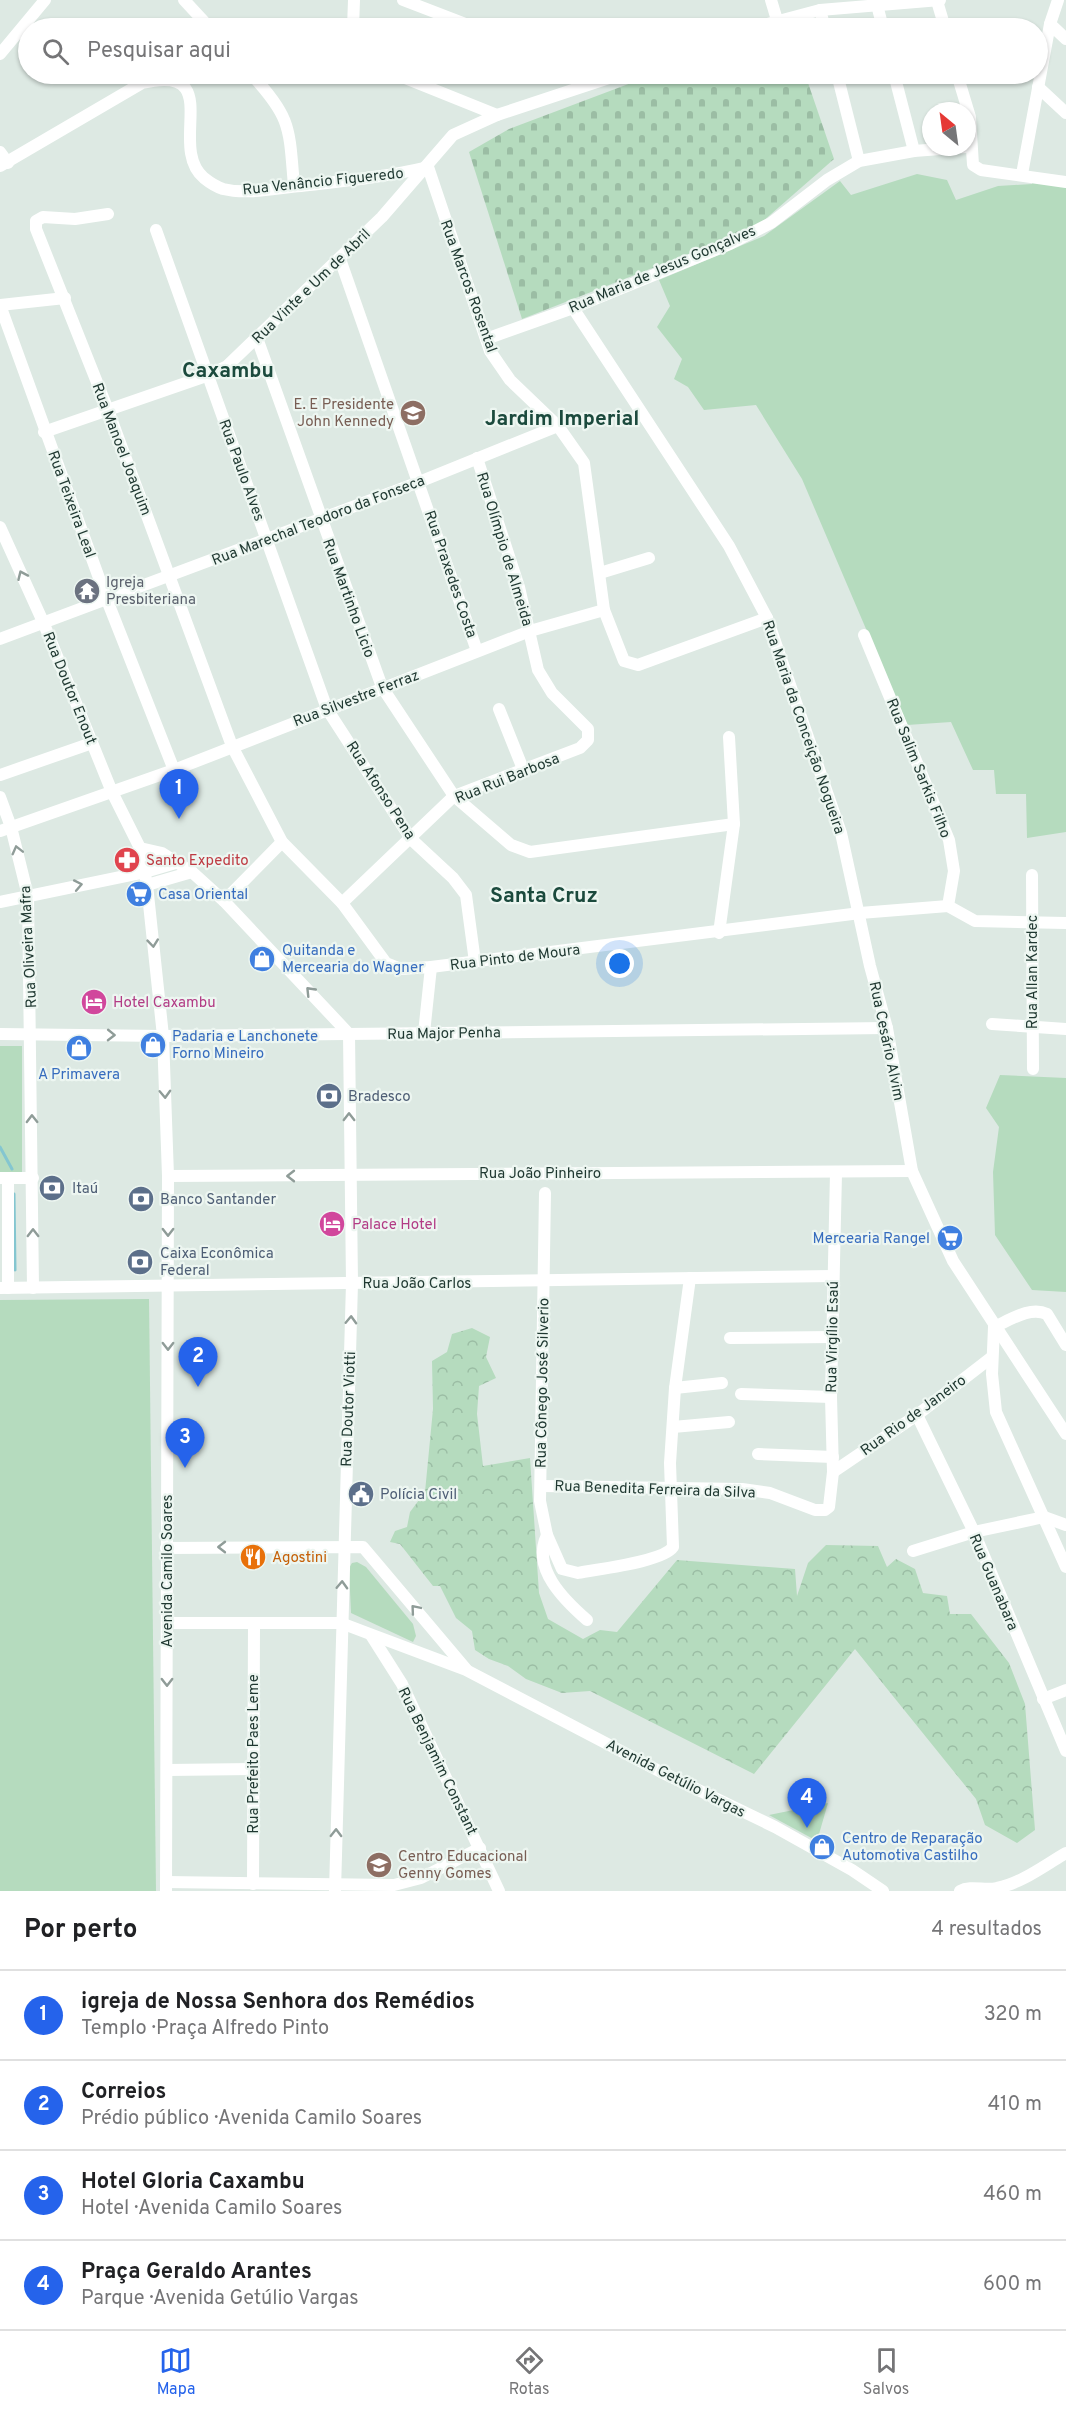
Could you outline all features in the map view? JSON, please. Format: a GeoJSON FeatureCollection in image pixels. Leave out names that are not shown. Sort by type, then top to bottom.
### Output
{"type":"FeatureCollection","features":[{"type":"Feature","properties":{"kind":"street"},"geometry":{"type":"LineString","coordinates":[[30,18],[45,0]]}},
{"type":"Feature","properties":{"kind":"street"},"geometry":{"type":"LineString","coordinates":[[184,0],[201,18]]}},
{"type":"Feature","properties":{"kind":"street"},"geometry":{"type":"LineString","coordinates":[[353,18],[354,0]]}},
{"type":"Feature","properties":{"kind":"street"},"geometry":{"type":"LineString","coordinates":[[402,0],[450,18]]}},
{"type":"Feature","properties":{"kind":"street"},"geometry":{"type":"LineString","coordinates":[[771,0],[776,18]]}},
{"type":"Feature","properties":{"kind":"street"},"geometry":{"type":"LineString","coordinates":[[786,18],[820,10],[938,0],[942,18]]}},
{"type":"Feature","properties":{"kind":"street"},"geometry":{"type":"LineString","coordinates":[[1048,34],[1058,0]]}},
{"type":"Feature","properties":{"kind":"street"},"geometry":{"type":"LineString","coordinates":[[878,5],[881,18]]}},
{"type":"Feature","properties":{"kind":"street"},"geometry":{"type":"LineString","coordinates":[[820,10],[822,18]]}},
{"type":"Feature","properties":{"kind":"street"},"geometry":{"type":"LineString","coordinates":[[1050,24],[1066,39]]}},
{"type":"Feature","properties":{"kind":"street"},"geometry":{"type":"LineString","coordinates":[[0,54],[18,32]]}},
{"type":"Feature","properties":{"kind":"street","name":"Rua Venâncio Figueredo"},"geometry":{"type":"LineString","coordinates":[[4,165],[140,84]]}},
{"type":"Feature","properties":{"kind":"street","name":"Rua Venâncio Figueredo"},"geometry":{"type":"LineString","coordinates":[[179,84],[186,89],[192,101],[188,150],[190,159],[202,177],[223,189],[240,191],[294,186],[396,175],[428,167]]}},
{"type":"Feature","properties":{"kind":"street"},"geometry":{"type":"LineString","coordinates":[[260,84],[279,106],[288,128],[294,186]]}},
{"type":"Feature","properties":{"kind":"street"},"geometry":{"type":"LineString","coordinates":[[420,84],[497,115]]}},
{"type":"Feature","properties":{"kind":"street","name":"Rua Vinte e Um de Abril"},"geometry":{"type":"LineString","coordinates":[[44,432],[209,375],[227,366],[340,259],[428,167],[453,135],[497,115],[590,84]]}},
{"type":"Feature","properties":{"kind":"street"},"geometry":{"type":"LineString","coordinates":[[840,84],[859,161]]}},
{"type":"Feature","properties":{"kind":"street"},"geometry":{"type":"LineString","coordinates":[[897,84],[914,151]]}},
{"type":"Feature","properties":{"kind":"street"},"geometry":{"type":"LineString","coordinates":[[960,84],[965,102]]}},
{"type":"Feature","properties":{"kind":"street"},"geometry":{"type":"LineString","coordinates":[[1022,174],[1039,84]]}},
{"type":"Feature","properties":{"kind":"street"},"geometry":{"type":"LineString","coordinates":[[1038,87],[1066,113]]}},
{"type":"Feature","properties":{"kind":"street","name":"Rua Maria de Jesus Gonçalves"},"geometry":{"type":"LineString","coordinates":[[486,339],[573,308],[755,231],[771,223],[827,180],[859,161],[922,150]]}},
{"type":"Feature","properties":{"kind":"street"},"geometry":{"type":"LineString","coordinates":[[0,152],[4,165]]}},
{"type":"Feature","properties":{"kind":"street"},"geometry":{"type":"LineString","coordinates":[[970,156],[981,170],[1022,174],[1066,183]]}},
{"type":"Feature","properties":{"kind":"street","name":"Rua Marcos Rosental"},"geometry":{"type":"LineString","coordinates":[[428,167],[490,351],[510,380],[558,426],[584,463],[604,610],[622,657],[628,664],[638,665],[767,618]]}},
{"type":"Feature","properties":{"kind":"street","name":"Rua Manoel Joaquim"},"geometry":{"type":"LineString","coordinates":[[108,214],[75,219],[43,217],[36,221],[40,239],[108,410],[232,746]]}},
{"type":"Feature","properties":{"kind":"street","name":"Rua Paulo Alves"},"geometry":{"type":"LineString","coordinates":[[156,230],[327,709]]}},
{"type":"Feature","properties":{"kind":"street","name":"Rua Praxedes Costa"},"geometry":{"type":"LineString","coordinates":[[340,259],[477,651]]}},
{"type":"Feature","properties":{"kind":"street"},"geometry":{"type":"LineString","coordinates":[[0,305],[65,298]]}},
{"type":"Feature","properties":{"kind":"street","name":"Rua Teixeira Leal"},"geometry":{"type":"LineString","coordinates":[[0,305],[44,432],[174,770]]}},
{"type":"Feature","properties":{"kind":"street","name":"Rua Maria da Conceição Nogueira"},"geometry":{"type":"LineString","coordinates":[[573,308],[733,554],[767,618],[826,784],[841,833],[860,913]]}},
{"type":"Feature","properties":{"kind":"street","name":"Rua Martinho Licio"},"geometry":{"type":"LineString","coordinates":[[257,339],[382,687],[454,796],[511,845],[530,852],[734,824]]}},
{"type":"Feature","properties":{"kind":"street","name":"Rua Marechal Teodoro da Fonseca"},"geometry":{"type":"LineString","coordinates":[[0,639],[419,482],[558,426]]}},
{"type":"Feature","properties":{"kind":"street","name":"Rua Olímpio de Almeida"},"geometry":{"type":"LineString","coordinates":[[477,458],[519,587],[530,631],[533,656],[544,683],[588,729]]}},
{"type":"Feature","properties":{"kind":"street","name":"Rua Doutor Enout"},"geometry":{"type":"LineString","coordinates":[[0,527],[44,624],[112,792],[140,848],[146,878]]}},
{"type":"Feature","properties":{"kind":"street"},"geometry":{"type":"LineString","coordinates":[[600,573],[649,558]]}},
{"type":"Feature","properties":{"kind":"street","name":"Rua Silvestre Ferraz"},"geometry":{"type":"LineString","coordinates":[[6,829],[174,770],[530,631],[604,610]]}},
{"type":"Feature","properties":{"kind":"street","name":"Rua Salim Sarkis Filho"},"geometry":{"type":"LineString","coordinates":[[864,635],[949,840],[954,871],[948,906]]}},
{"type":"Feature","properties":{"kind":"street","name":"Rua Afonso Pena"},"geometry":{"type":"LineString","coordinates":[[327,709],[411,839],[453,878],[466,895],[475,962]]}},
{"type":"Feature","properties":{"kind":"street"},"geometry":{"type":"LineString","coordinates":[[498,709],[523,769]]}},
{"type":"Feature","properties":{"kind":"street","name":"Rua Rui Barbosa"},"geometry":{"type":"LineString","coordinates":[[342,903],[454,796],[580,748],[588,740],[588,729]]}},
{"type":"Feature","properties":{"kind":"street"},"geometry":{"type":"LineString","coordinates":[[719,933],[734,824],[729,737]]}},
{"type":"Feature","properties":{"kind":"street"},"geometry":{"type":"LineString","coordinates":[[0,775],[92,743]]}},
{"type":"Feature","properties":{"kind":"street","name":"Rua Pinto de Moura"},"geometry":{"type":"LineString","coordinates":[[232,746],[282,842],[342,903],[386,963],[401,969],[719,933],[860,913],[948,906]]}},
{"type":"Feature","properties":{"kind":"street","name":"Rua Oliveira Mafra"},"geometry":{"type":"LineString","coordinates":[[0,797],[6,829],[28,896],[32,1034],[33,1288]]}},
{"type":"Feature","properties":{"kind":"street"},"geometry":{"type":"LineString","coordinates":[[224,901],[282,842]]}},
{"type":"Feature","properties":{"kind":"street"},"geometry":{"type":"LineString","coordinates":[[140,848],[162,853],[192,872],[224,901],[349,1034]]}},
{"type":"Feature","properties":{"kind":"street"},"geometry":{"type":"LineString","coordinates":[[146,878],[179,862]]}},
{"type":"Feature","properties":{"kind":"street"},"geometry":{"type":"LineString","coordinates":[[0,902],[192,872]]}},
{"type":"Feature","properties":{"kind":"street","name":"Rua Allan Kardec"},"geometry":{"type":"LineString","coordinates":[[1032,875],[1034,1069]]}},
{"type":"Feature","properties":{"kind":"street","name":"Avenida Camilo Soares"},"geometry":{"type":"LineString","coordinates":[[146,878],[163,1035],[168,1176],[166,1886]]}},
{"type":"Feature","properties":{"kind":"street"},"geometry":{"type":"LineString","coordinates":[[948,906],[975,921],[1066,923]]}},
{"type":"Feature","properties":{"kind":"street","name":"Rua Cesário Alvim"},"geometry":{"type":"LineString","coordinates":[[860,913],[870,966],[887,1028],[912,1171],[953,1261],[1066,1434]]}},
{"type":"Feature","properties":{"kind":"street"},"geometry":{"type":"LineString","coordinates":[[424,1033],[431,967]]}},
{"type":"Feature","properties":{"kind":"street"},"geometry":{"type":"LineString","coordinates":[[992,1024],[1066,1029]]}},
{"type":"Feature","properties":{"kind":"street","name":"Rua Major Penha"},"geometry":{"type":"LineString","coordinates":[[0,1034],[349,1034],[887,1028]]}},
{"type":"Feature","properties":{"kind":"street","name":"Rua Doutor Viotti"},"geometry":{"type":"LineString","coordinates":[[335,1889],[352,1283],[349,1034]]}},
{"type":"Feature","properties":{"kind":"street","name":"Rua João Pinheiro"},"geometry":{"type":"LineString","coordinates":[[168,1176],[912,1171]]}},
{"type":"Feature","properties":{"kind":"street","name":"Rua Virgílio Esaú"},"geometry":{"type":"LineString","coordinates":[[832,1501],[831,1397],[836,1173]]}},
{"type":"Feature","properties":{"kind":"street"},"geometry":{"type":"LineString","coordinates":[[4,1288],[4,1178],[33,1178]]}},
{"type":"Feature","properties":{"kind":"street","name":"Rua Cônego José Silverio"},"geometry":{"type":"LineString","coordinates":[[545,1193],[540,1501],[547,1535],[562,1569],[578,1573],[652,1558],[671,1550],[674,1541],[670,1488]]}},
{"type":"Feature","properties":{"kind":"street","name":"Rua João Carlos"},"geometry":{"type":"LineString","coordinates":[[4,1288],[833,1276]]}},
{"type":"Feature","properties":{"kind":"street"},"geometry":{"type":"LineString","coordinates":[[670,1488],[675,1388],[690,1278]]}},
{"type":"Feature","properties":{"kind":"street"},"geometry":{"type":"LineString","coordinates":[[1066,1345],[1047,1314],[1035,1311],[1026,1313],[994,1327],[992,1392],[1001,1426],[1066,1567]]}},
{"type":"Feature","properties":{"kind":"street"},"geometry":{"type":"LineString","coordinates":[[730,1338],[832,1337]]}},
{"type":"Feature","properties":{"kind":"street","name":"Rua Rio de Janeiro"},"geometry":{"type":"LineString","coordinates":[[833,1472],[917,1415],[992,1357]]}},
{"type":"Feature","properties":{"kind":"street"},"geometry":{"type":"LineString","coordinates":[[675,1388],[722,1383]]}},
{"type":"Feature","properties":{"kind":"street"},"geometry":{"type":"LineString","coordinates":[[741,1394],[831,1397]]}},
{"type":"Feature","properties":{"kind":"street","name":"Rua Guanabara"},"geometry":{"type":"LineString","coordinates":[[917,1415],[974,1532],[1066,1751]]}},
{"type":"Feature","properties":{"kind":"street"},"geometry":{"type":"LineString","coordinates":[[673,1427],[729,1422]]}},
{"type":"Feature","properties":{"kind":"street"},"geometry":{"type":"LineString","coordinates":[[758,1454],[833,1457]]}},
{"type":"Feature","properties":{"kind":"street","name":"Rua Benedita Ferreira da Silva"},"geometry":{"type":"LineString","coordinates":[[541,1486],[725,1488],[770,1493],[821,1511],[829,1507],[832,1501]]}},
{"type":"Feature","properties":{"kind":"street"},"geometry":{"type":"LineString","coordinates":[[913,1551],[974,1532],[1044,1517],[1066,1525]]}},
{"type":"Feature","properties":{"kind":"street"},"geometry":{"type":"LineString","coordinates":[[344,1527],[466,1670]]}},
{"type":"Feature","properties":{"kind":"street"},"geometry":{"type":"LineString","coordinates":[[547,1535],[542,1552],[550,1580],[566,1602],[587,1620]]}},
{"type":"Feature","properties":{"kind":"street"},"geometry":{"type":"LineString","coordinates":[[166,1548],[363,1547]]}},
{"type":"Feature","properties":{"kind":"street"},"geometry":{"type":"LineString","coordinates":[[167,1623],[341,1623],[466,1670]]}},
{"type":"Feature","properties":{"kind":"street","name":"Rua Prefeito Paes Leme"},"geometry":{"type":"LineString","coordinates":[[253,1884],[254,1624]]}},
{"type":"Feature","properties":{"kind":"street"},"geometry":{"type":"LineString","coordinates":[[417,1652],[428,1643],[433,1631]]}},
{"type":"Feature","properties":{"kind":"street","name":"Rua Benjamim Constant"},"geometry":{"type":"LineString","coordinates":[[370,1634],[402,1684],[499,1891]]}},
{"type":"Feature","properties":{"kind":"street","name":"Avenida Getúlio Vargas"},"geometry":{"type":"LineString","coordinates":[[466,1670],[650,1766],[775,1827],[852,1870],[883,1891]]}},
{"type":"Feature","properties":{"kind":"street"},"geometry":{"type":"LineString","coordinates":[[1043,1699],[1066,1690]]}},
{"type":"Feature","properties":{"kind":"street"},"geometry":{"type":"LineString","coordinates":[[166,1770],[254,1769]]}},
{"type":"Feature","properties":{"kind":"street"},"geometry":{"type":"LineString","coordinates":[[166,1886],[253,1884],[335,1889],[406,1883],[480,1848]]}},
{"type":"Feature","properties":{"kind":"street"},"geometry":{"type":"LineString","coordinates":[[960,1891],[965,1888],[998,1888],[1066,1853]]}},
{"type":"Feature","properties":{"kind":"green space"},"geometry":{"type":"Polygon","coordinates":[[[628,84],[808,84],[834,159],[755,228],[522,319],[469,152],[509,129],[628,84]]]}},
{"type":"Feature","properties":{"kind":"green space"},"geometry":{"type":"Polygon","coordinates":[[[917,174],[947,180],[956,200],[998,186],[1032,184],[1034,177],[1066,185],[1066,832],[1027,838],[1026,794],[996,794],[994,770],[973,770],[951,722],[907,725],[802,479],[756,405],[704,410],[688,387],[674,379],[682,359],[657,327],[670,306],[659,280],[764,236],[840,181],[851,195],[917,174]]]}},
{"type":"Feature","properties":{"kind":"green space"},"geometry":{"type":"Polygon","coordinates":[[[0,1046],[22,1046],[22,1177],[0,1176],[0,1046]]]}},
{"type":"Feature","properties":{"kind":"green space"},"geometry":{"type":"Polygon","coordinates":[[[1000,1075],[1066,1078],[1066,1292],[1032,1290],[995,1235],[993,1172],[999,1127],[986,1108],[1000,1075]]]}},
{"type":"Feature","properties":{"kind":"green space"},"geometry":{"type":"Polygon","coordinates":[[[149,1299],[156,1891],[0,1891],[0,1300],[149,1299]]]}},
{"type":"Feature","properties":{"kind":"green space"},"geometry":{"type":"Polygon","coordinates":[[[472,1328],[490,1337],[486,1357],[496,1378],[479,1386],[477,1414],[483,1466],[530,1458],[539,1593],[548,1619],[583,1639],[600,1630],[617,1632],[677,1560],[795,1569],[797,1596],[808,1563],[826,1545],[878,1546],[887,1567],[896,1559],[915,1569],[923,1593],[947,1596],[950,1614],[971,1614],[1009,1663],[1025,1704],[1035,1830],[1017,1843],[985,1825],[976,1799],[855,1649],[754,1774],[590,1691],[562,1693],[526,1679],[508,1666],[489,1659],[475,1650],[472,1631],[456,1618],[440,1586],[433,1586],[400,1544],[390,1542],[395,1531],[407,1527],[410,1512],[425,1492],[433,1409],[432,1361],[447,1352],[452,1334],[472,1328]]]}},
{"type":"Feature","properties":{"kind":"green space"},"geometry":{"type":"Polygon","coordinates":[[[357,1562],[366,1567],[413,1624],[416,1636],[413,1642],[351,1613],[349,1568],[352,1563],[357,1562]]]}},
{"type":"Feature","properties":{"kind":"green space"},"geometry":{"type":"Polygon","coordinates":[[[828,1803],[817,1841],[769,1815],[828,1803]]]}},
{"type":"Feature","properties":{"kind":"waterway"},"geometry":{"type":"LineString","coordinates":[[0,1147],[12,1169]]}},
{"type":"Feature","properties":{"kind":"waterway"},"geometry":{"type":"LineString","coordinates":[[14,1194],[15,1270]]}},
{"type":"Feature","properties":{"kind":"place","name":"E. E Presidente John Kennedy"},"geometry":{"type":"Point","coordinates":[413,413]}},
{"type":"Feature","properties":{"kind":"place","name":"Igreja Presbiteriana"},"geometry":{"type":"Point","coordinates":[87,591]}},
{"type":"Feature","properties":{"kind":"place","name":"igreja de Nossa Senhora dos Remédios"},"geometry":{"type":"Point","coordinates":[179,819]}},
{"type":"Feature","properties":{"kind":"place","name":"Santo Expedito"},"geometry":{"type":"Point","coordinates":[127,860]}},
{"type":"Feature","properties":{"kind":"place","name":"Casa Oriental"},"geometry":{"type":"Point","coordinates":[139,894]}},
{"type":"Feature","properties":{"kind":"place","name":"Quitanda e Mercearia do Wagner"},"geometry":{"type":"Point","coordinates":[262,959]}},
{"type":"Feature","properties":{"kind":"place","name":"Hotel Caxambu"},"geometry":{"type":"Point","coordinates":[94,1002]}},
{"type":"Feature","properties":{"kind":"place","name":"Padaria e Lanchonete Forno Mineiro"},"geometry":{"type":"Point","coordinates":[153,1045]}},
{"type":"Feature","properties":{"kind":"place","name":"A Primavera"},"geometry":{"type":"Point","coordinates":[79,1048]}},
{"type":"Feature","properties":{"kind":"place","name":"Bradesco"},"geometry":{"type":"Point","coordinates":[329,1096]}},
{"type":"Feature","properties":{"kind":"place","name":"Itaú"},"geometry":{"type":"Point","coordinates":[52,1188]}},
{"type":"Feature","properties":{"kind":"place","name":"Banco Santander"},"geometry":{"type":"Point","coordinates":[141,1199]}},
{"type":"Feature","properties":{"kind":"place","name":"Palace Hotel"},"geometry":{"type":"Point","coordinates":[332,1224]}},
{"type":"Feature","properties":{"kind":"place","name":"Mercearia Rangel"},"geometry":{"type":"Point","coordinates":[950,1238]}},
{"type":"Feature","properties":{"kind":"place","name":"Caixa Econômica Federal"},"geometry":{"type":"Point","coordinates":[140,1262]}},
{"type":"Feature","properties":{"kind":"place","name":"Correios"},"geometry":{"type":"Point","coordinates":[198,1387]}},
{"type":"Feature","properties":{"kind":"place","name":"Hotel Gloria Caxambu"},"geometry":{"type":"Point","coordinates":[185,1468]}},
{"type":"Feature","properties":{"kind":"place","name":"Polícia Civil"},"geometry":{"type":"Point","coordinates":[361,1494]}},
{"type":"Feature","properties":{"kind":"place","name":"Agostini"},"geometry":{"type":"Point","coordinates":[253,1557]}},
{"type":"Feature","properties":{"kind":"place","name":"Praça Geraldo Arantes"},"geometry":{"type":"Point","coordinates":[807,1828]}},
{"type":"Feature","properties":{"kind":"place","name":"Centro de Reparação Automotiva Castilho"},"geometry":{"type":"Point","coordinates":[822,1847]}},
{"type":"Feature","properties":{"kind":"place","name":"Centro Educacional Genny Gomes"},"geometry":{"type":"Point","coordinates":[379,1865]}},
{"type":"Feature","properties":{"kind":"district","name":"Caxambu"},"geometry":{"type":"Point","coordinates":[228,370]}},
{"type":"Feature","properties":{"kind":"district","name":"Jardim Imperial"},"geometry":{"type":"Point","coordinates":[562,418]}},
{"type":"Feature","properties":{"kind":"district","name":"Santa Cruz"},"geometry":{"type":"Point","coordinates":[544,895]}}]}
